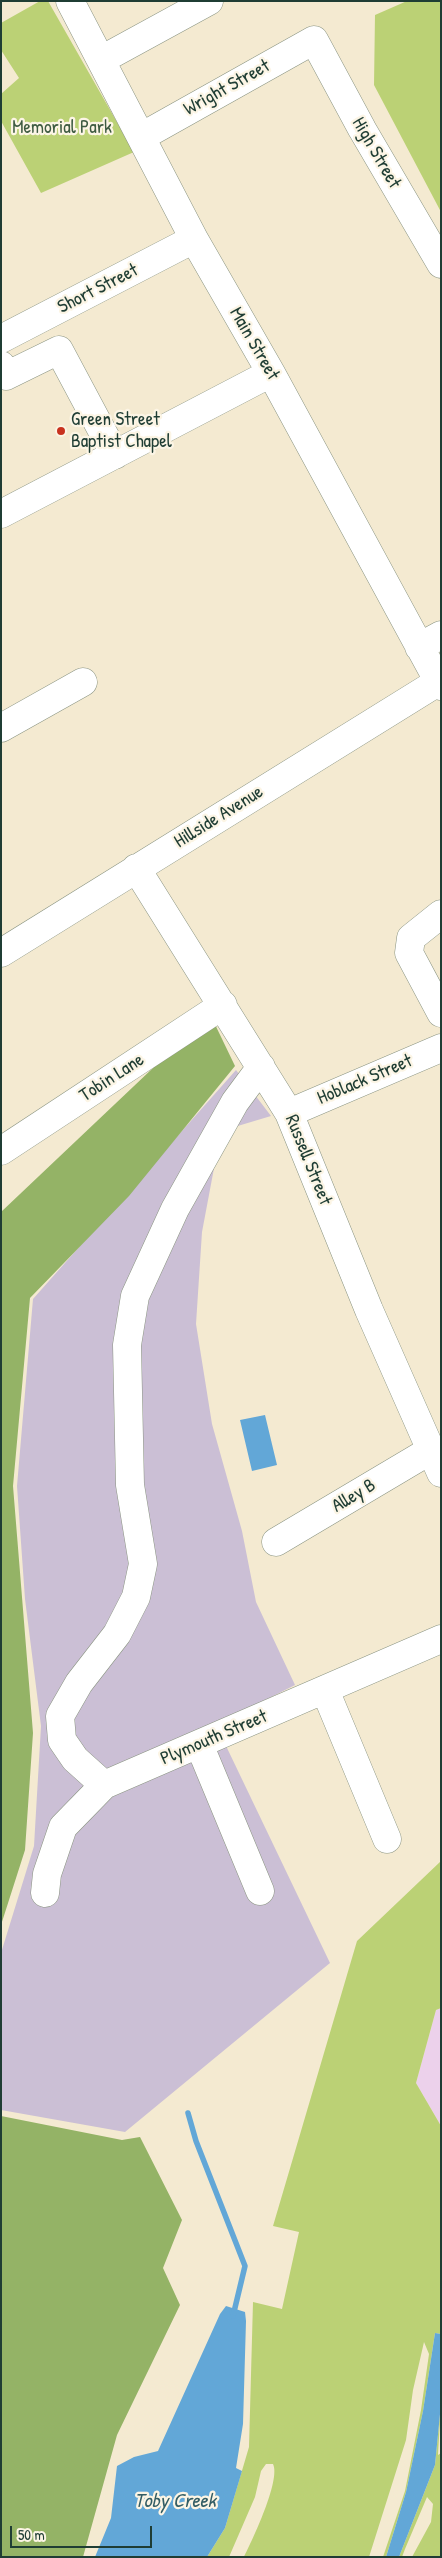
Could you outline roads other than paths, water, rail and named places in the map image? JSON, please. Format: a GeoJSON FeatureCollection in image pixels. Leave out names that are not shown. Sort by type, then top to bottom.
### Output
{"type":"FeatureCollection","features":[{"type":"Feature","properties":{"kind":"street","name":"Main Street"},"geometry":{"type":"LineString","coordinates":[[70,1],[194,239],[430,641],[440,684]]}},
{"type":"Feature","properties":{"kind":"street"},"geometry":{"type":"LineString","coordinates":[[101,60],[209,1]]}},
{"type":"Feature","properties":{"kind":"street","name":"Wright Street"},"geometry":{"type":"LineString","coordinates":[[141,137],[314,40]]}},
{"type":"Feature","properties":{"kind":"street","name":"High Street"},"geometry":{"type":"LineString","coordinates":[[314,40],[431,225],[441,264]]}},
{"type":"Feature","properties":{"kind":"street","name":"Short Street"},"geometry":{"type":"LineString","coordinates":[[1,339],[194,239]]}},
{"type":"Feature","properties":{"kind":"street"},"geometry":{"type":"LineString","coordinates":[[1,366],[6,376],[59,350],[115,455]]}},
{"type":"Feature","properties":{"kind":"street"},"geometry":{"type":"LineString","coordinates":[[1,514],[271,373]]}},
{"type":"Feature","properties":{"kind":"street"},"geometry":{"type":"LineString","coordinates":[[1,728],[83,682]]}},
{"type":"Feature","properties":{"kind":"street","name":"Hillside Avenue"},"geometry":{"type":"LineString","coordinates":[[1,953],[136,868],[440,684]]}},
{"type":"Feature","properties":{"kind":"street","name":"Russell Street"},"geometry":{"type":"LineString","coordinates":[[136,868],[289,1113],[369,1310],[436,1461]]}},
{"type":"Feature","properties":{"kind":"street"},"geometry":{"type":"LineString","coordinates":[[441,914],[411,938],[409,953],[441,1012]]}},
{"type":"Feature","properties":{"kind":"street","name":"Tobin Lane"},"geometry":{"type":"LineString","coordinates":[[1,1151],[223,1005]]}},
{"type":"Feature","properties":{"kind":"street","name":"Hoblack Street"},"geometry":{"type":"LineString","coordinates":[[289,1113],[441,1048]]}},
{"type":"Feature","properties":{"kind":"street"},"geometry":{"type":"LineString","coordinates":[[104,1785],[75,1759],[62,1740],[60,1716],[79,1683],[118,1634],[136,1598],[143,1564],[130,1485],[127,1345],[135,1296],[174,1209],[235,1102],[262,1067]]}},
{"type":"Feature","properties":{"kind":"street","name":"Alley B"},"geometry":{"type":"LineString","coordinates":[[276,1542],[436,1461]]}},
{"type":"Feature","properties":{"kind":"street","name":"Plymouth Street"},"geometry":{"type":"LineString","coordinates":[[45,1893],[47,1874],[63,1827],[104,1785],[441,1640]]}},
{"type":"Feature","properties":{"kind":"street"},"geometry":{"type":"LineString","coordinates":[[325,1690],[387,1839]]}},
{"type":"Feature","properties":{"kind":"street"},"geometry":{"type":"LineString","coordinates":[[199,1744],[260,1891]]}},
{"type":"Feature","properties":{"kind":"water"},"geometry":{"type":"Polygon","coordinates":[[[265,1415],[277,1465],[252,1471],[240,1420],[265,1415]]]}},
{"type":"Feature","properties":{"kind":"water","name":"Toby Creek"},"geometry":{"type":"Polygon","coordinates":[[[226,2306],[245,2312],[246,2321],[243,2424],[236,2468],[242,2471],[225,2528],[207,2557],[95,2557],[111,2518],[117,2466],[134,2457],[158,2451],[220,2314],[226,2306]]]}},
{"type":"Feature","properties":{"kind":"water"},"geometry":{"type":"Polygon","coordinates":[[[435,2333],[441,2334],[441,2404],[435,2465],[399,2557],[386,2557],[406,2492],[423,2411],[435,2333]]]}},
{"type":"Feature","properties":{"kind":"waterway","name":"Toby Creek"},"geometry":{"type":"LineString","coordinates":[[188,2113],[196,2141],[245,2266],[233,2316]]}},
{"type":"Feature","properties":{"kind":"place","name":"Green Street Baptist Chapel"},"geometry":{"type":"Point","coordinates":[61,431]}},
{"type":"Feature","properties":{"kind":"park label","name":"Memorial Park"},"geometry":{"type":"Point","coordinates":[62,128]}}]}
